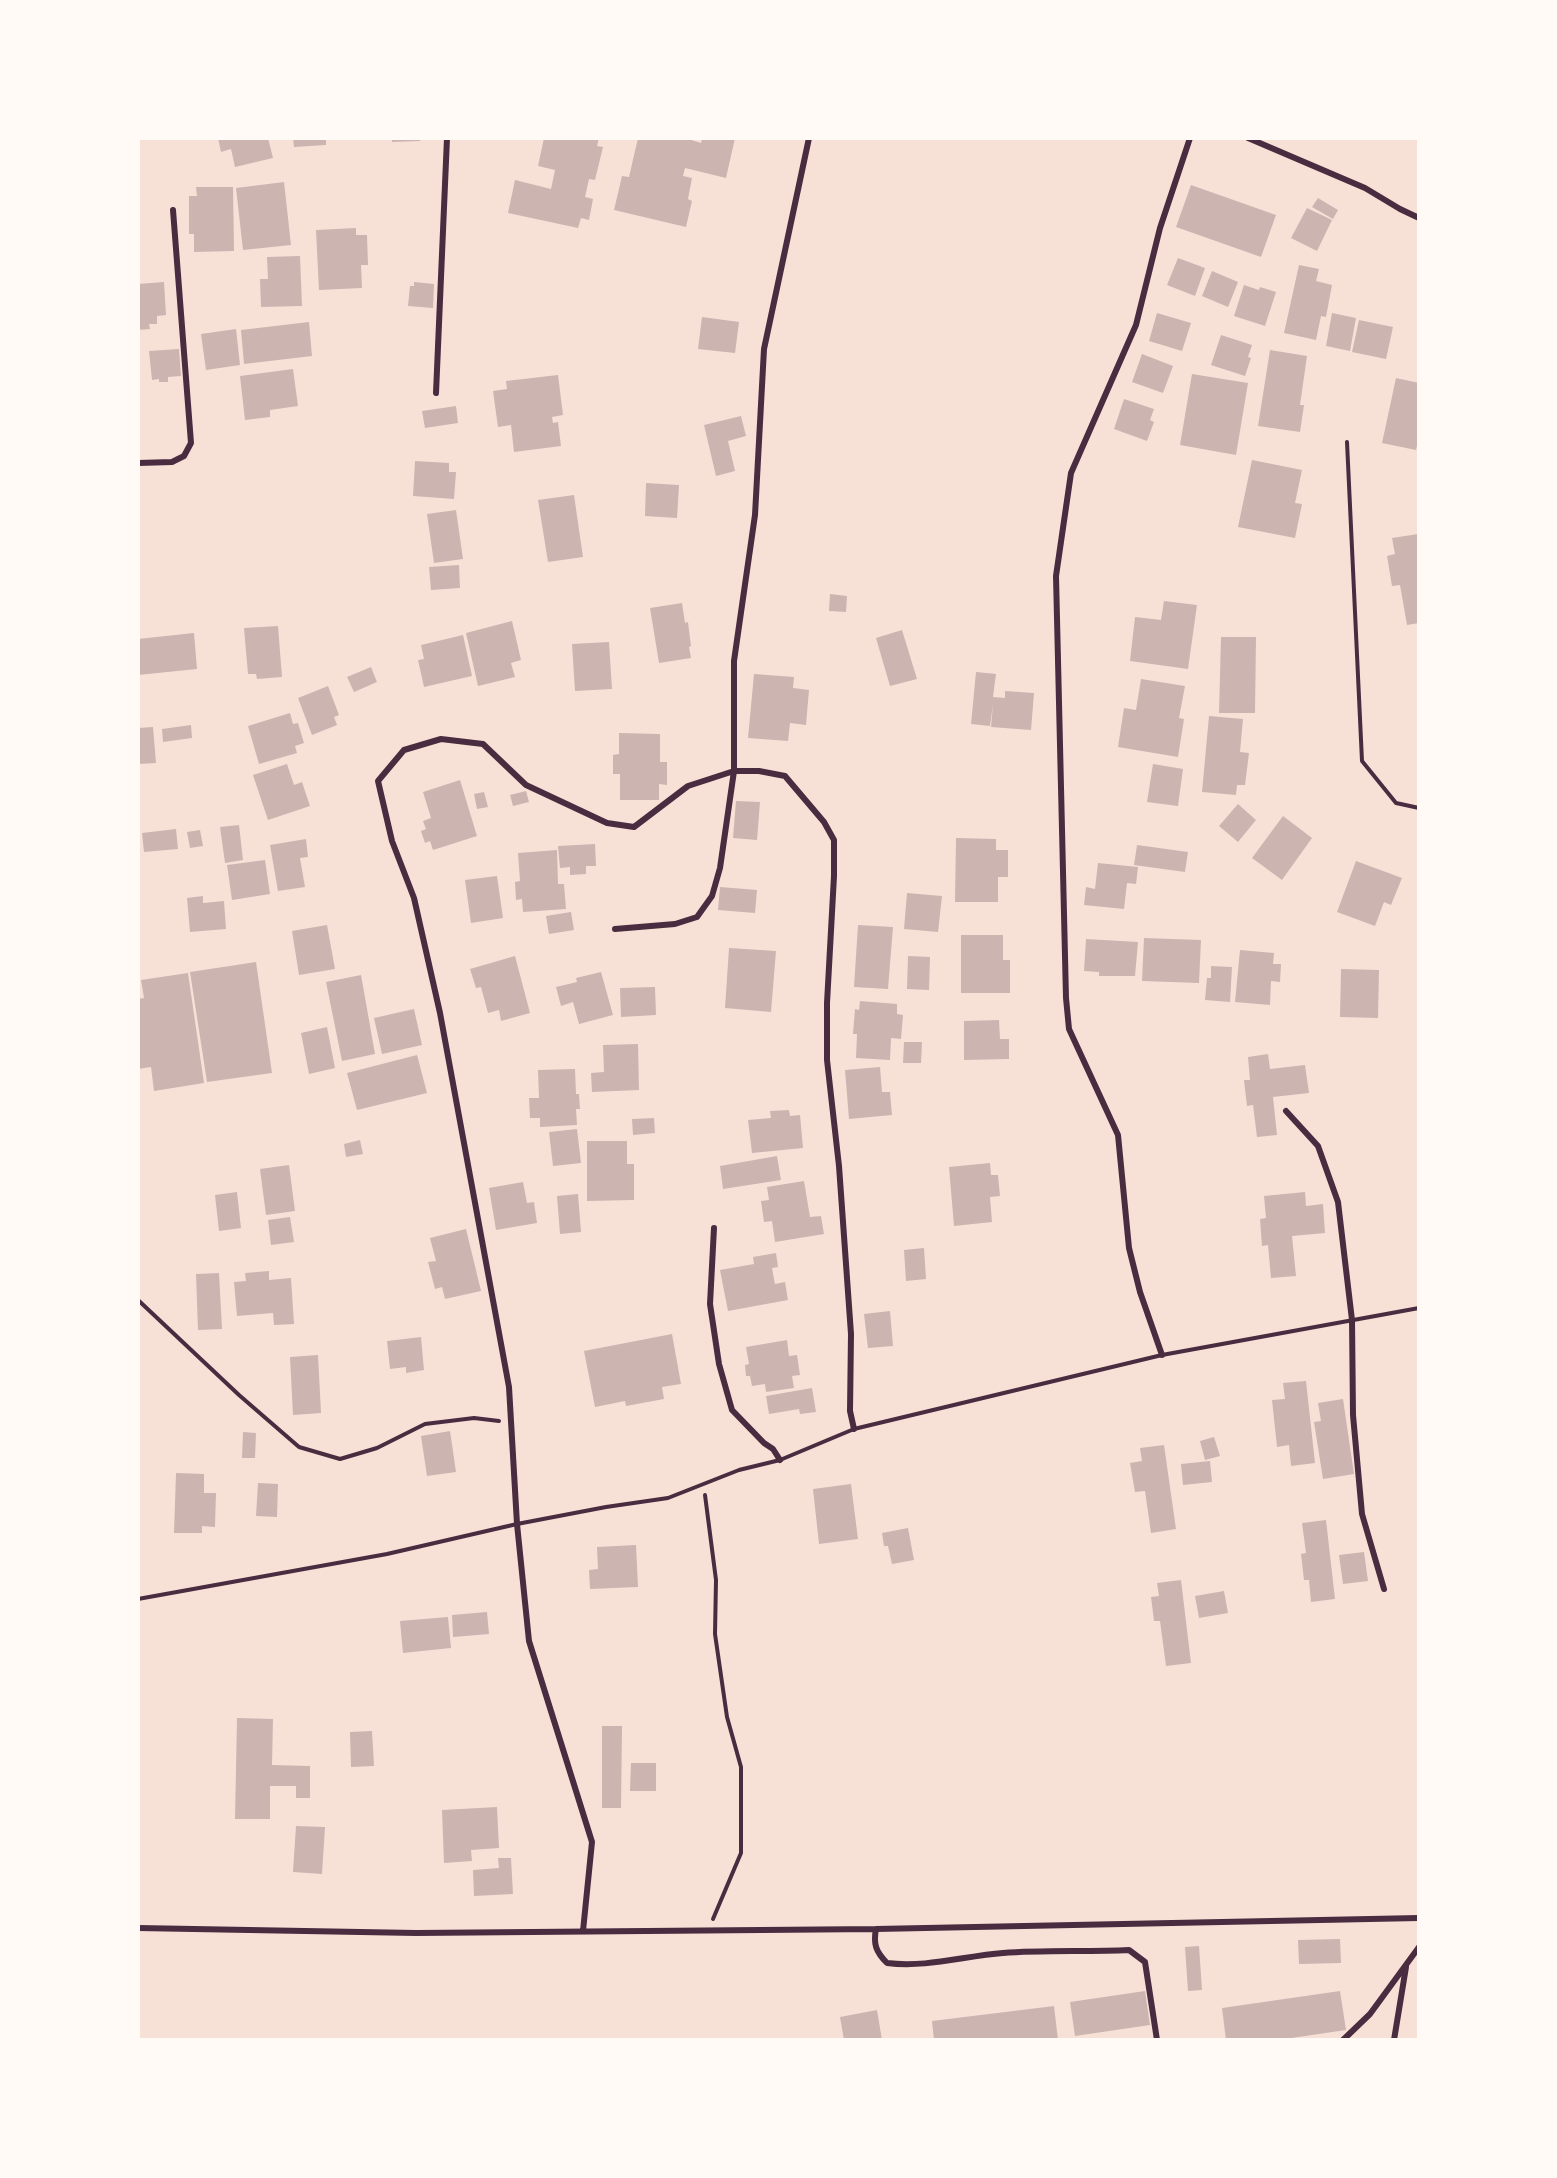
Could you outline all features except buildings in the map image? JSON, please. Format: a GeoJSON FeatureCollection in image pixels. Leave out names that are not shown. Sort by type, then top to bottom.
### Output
{"type":"FeatureCollection","features":[{"type":"Feature","properties":{"kind":"street"},"geometry":{"type":"LineString","coordinates":[[436,393],[447,138]]}},
{"type":"Feature","properties":{"kind":"street"},"geometry":{"type":"LineString","coordinates":[[615,929],[675,924],[697,917],[712,897],[720,868],[734,771],[734,660],[755,515],[764,350],[809,138]]}},
{"type":"Feature","properties":{"kind":"street"},"geometry":{"type":"LineString","coordinates":[[1162,1355],[1140,1292],[1129,1248],[1118,1136],[1069,1029],[1066,998],[1056,576],[1071,473],[1136,325],[1160,228],[1190,138]]}},
{"type":"Feature","properties":{"kind":"street"},"geometry":{"type":"LineString","coordinates":[[1248,138],[1365,188],[1419,218]]}},
{"type":"Feature","properties":{"kind":"street"},"geometry":{"type":"LineString","coordinates":[[138,463],[172,462],[184,456],[191,443],[173,210]]}},
{"type":"Feature","properties":{"kind":"street"},"geometry":{"type":"LineString","coordinates":[[583,1930],[592,1842],[529,1641],[517,1524],[507,1375],[440,1013],[414,898],[392,841],[378,781],[405,750],[441,739],[483,744],[526,785],[607,823],[634,828],[688,786],[734,771],[759,771],[785,776],[824,822],[834,840],[827,1003],[827,1060],[840,1188],[850,1334],[850,1411],[854,1429]]}},
{"type":"Feature","properties":{"kind":"street"},"geometry":{"type":"LineString","coordinates":[[1286,1111],[1318,1146],[1338,1202],[1352,1320],[1353,1415],[1362,1514],[1384,1589]]}},
{"type":"Feature","properties":{"kind":"street"},"geometry":{"type":"LineString","coordinates":[[714,1228],[710,1304],[719,1364],[732,1410],[773,1449],[780,1460]]}},
{"type":"Feature","properties":{"kind":"street"},"geometry":{"type":"LineString","coordinates":[[138,1928],[416,1933],[876,1929],[1419,1918]]}},
{"type":"Feature","properties":{"kind":"street"},"geometry":{"type":"LineString","coordinates":[[876,1929],[874,1942],[878,1954],[887,1964],[902,1965],[1003,1953],[1129,1950],[1145,1962],[1157,2040]]}},
{"type":"Feature","properties":{"kind":"street"},"geometry":{"type":"LineString","coordinates":[[1343,2040],[1370,2014],[1419,1947]]}},
{"type":"Feature","properties":{"kind":"street"},"geometry":{"type":"LineString","coordinates":[[1394,2040],[1407,1964]]}},
{"type":"Feature","properties":{"kind":"lane"},"geometry":{"type":"LineString","coordinates":[[1347,442],[1362,761],[1396,803],[1419,808]]}},
{"type":"Feature","properties":{"kind":"lane"},"geometry":{"type":"LineString","coordinates":[[138,1599],[387,1554],[517,1524],[606,1507],[668,1498],[739,1470],[780,1460],[854,1429],[1162,1355],[1419,1308]]}},
{"type":"Feature","properties":{"kind":"path"},"geometry":{"type":"LineString","coordinates":[[138,1300],[299,1447],[340,1459],[377,1449],[425,1424],[474,1418],[512,1423]]}},
{"type":"Feature","properties":{"kind":"path"},"geometry":{"type":"LineString","coordinates":[[704,1485],[716,1580],[715,1634],[728,1717],[741,1767],[741,1853],[709,1930]]}}]}
